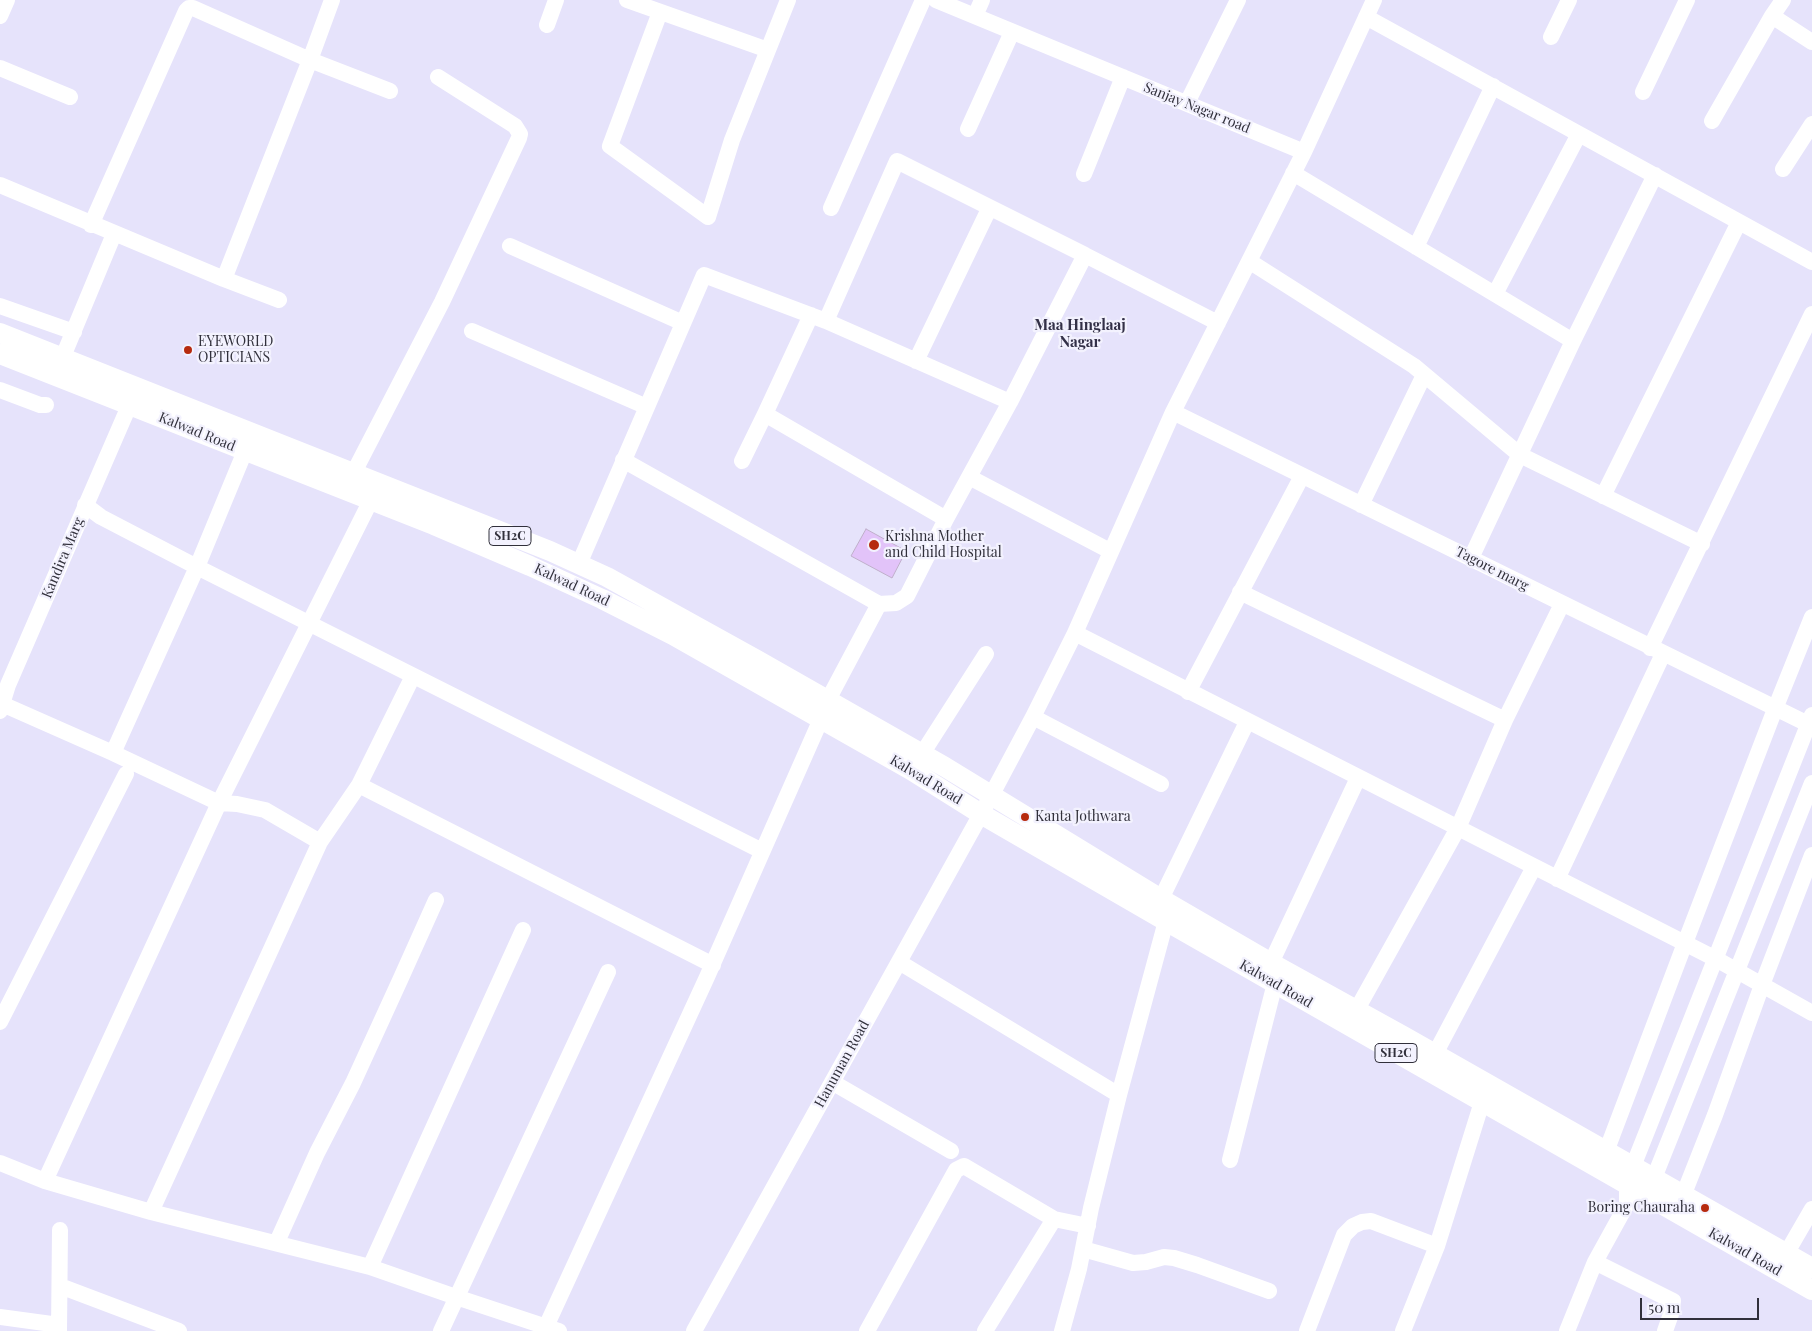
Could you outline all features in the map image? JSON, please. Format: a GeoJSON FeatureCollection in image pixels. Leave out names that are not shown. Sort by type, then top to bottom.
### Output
{"type":"FeatureCollection","features":[{"type":"Feature","properties":{"kind":"main road","name":"Kalwad Road"},"geometry":{"type":"LineString","coordinates":[[0,334],[62,359],[125,398],[244,451],[434,524],[513,558],[673,635],[910,770],[981,814],[1482,1102],[1630,1176],[1812,1290]]}},
{"type":"Feature","properties":{"kind":"main road","name":"Kalwad Road"},"geometry":{"type":"LineString","coordinates":[[0,354],[353,474],[579,564],[607,577],[922,754],[1161,899],[1606,1152],[1630,1176]]}},
{"type":"Feature","properties":{"kind":"main road"},"geometry":{"type":"LineString","coordinates":[[595,596],[607,577]]}},
{"type":"Feature","properties":{"kind":"main road","name":"Kalwad Road"},"geometry":{"type":"LineString","coordinates":[[1650,1188],[1683,1196],[1812,1268]]}},
{"type":"Feature","properties":{"kind":"street"},"geometry":{"type":"LineString","coordinates":[[0,16],[7,0]]}},
{"type":"Feature","properties":{"kind":"street"},"geometry":{"type":"LineString","coordinates":[[224,279],[332,0]]}},
{"type":"Feature","properties":{"kind":"street"},"geometry":{"type":"LineString","coordinates":[[547,25],[556,0]]}},
{"type":"Feature","properties":{"kind":"street"},"geometry":{"type":"LineString","coordinates":[[628,0],[768,50]]}},
{"type":"Feature","properties":{"kind":"street"},"geometry":{"type":"LineString","coordinates":[[660,12],[610,146],[708,217],[732,140],[788,0]]}},
{"type":"Feature","properties":{"kind":"street"},"geometry":{"type":"LineString","coordinates":[[831,208],[923,0]]}},
{"type":"Feature","properties":{"kind":"street","name":"Sanjay Nagar road"},"geometry":{"type":"LineString","coordinates":[[936,0],[1304,152]]}},
{"type":"Feature","properties":{"kind":"street"},"geometry":{"type":"LineString","coordinates":[[975,16],[982,0]]}},
{"type":"Feature","properties":{"kind":"street"},"geometry":{"type":"LineString","coordinates":[[1187,104],[1238,0]]}},
{"type":"Feature","properties":{"kind":"street"},"geometry":{"type":"LineString","coordinates":[[1304,152],[1374,0]]}},
{"type":"Feature","properties":{"kind":"street"},"geometry":{"type":"LineString","coordinates":[[1551,37],[1568,0]]}},
{"type":"Feature","properties":{"kind":"street"},"geometry":{"type":"LineString","coordinates":[[1643,92],[1687,0]]}},
{"type":"Feature","properties":{"kind":"street"},"geometry":{"type":"LineString","coordinates":[[1712,121],[1783,0]]}},
{"type":"Feature","properties":{"kind":"street"},"geometry":{"type":"LineString","coordinates":[[91,225],[189,8],[193,8],[310,60],[390,91]]}},
{"type":"Feature","properties":{"kind":"street"},"geometry":{"type":"LineString","coordinates":[[1772,16],[1812,42]]}},
{"type":"Feature","properties":{"kind":"street"},"geometry":{"type":"LineString","coordinates":[[1366,17],[1812,262]]}},
{"type":"Feature","properties":{"kind":"street"},"geometry":{"type":"LineString","coordinates":[[968,129],[1012,32]]}},
{"type":"Feature","properties":{"kind":"street"},"geometry":{"type":"LineString","coordinates":[[0,68],[70,97]]}},
{"type":"Feature","properties":{"kind":"street"},"geometry":{"type":"LineString","coordinates":[[353,474],[442,302],[520,134],[515,126],[438,77]]}},
{"type":"Feature","properties":{"kind":"street"},"geometry":{"type":"LineString","coordinates":[[1084,174],[1123,77]]}},
{"type":"Feature","properties":{"kind":"street"},"geometry":{"type":"LineString","coordinates":[[1416,246],[1493,86]]}},
{"type":"Feature","properties":{"kind":"street"},"geometry":{"type":"LineString","coordinates":[[1783,169],[1812,124]]}},
{"type":"Feature","properties":{"kind":"street"},"geometry":{"type":"LineString","coordinates":[[1495,294],[1579,134]]}},
{"type":"Feature","properties":{"kind":"street","name":"Hanuman Road"},"geometry":{"type":"LineString","coordinates":[[694,1331],[1033,717],[1075,633],[1172,412],[1304,152]]}},
{"type":"Feature","properties":{"kind":"street"},"geometry":{"type":"LineString","coordinates":[[742,461],[818,318],[897,161],[1218,323]]}},
{"type":"Feature","properties":{"kind":"street"},"geometry":{"type":"LineString","coordinates":[[1294,173],[1572,341]]}},
{"type":"Feature","properties":{"kind":"street"},"geometry":{"type":"LineString","coordinates":[[1471,558],[1572,341],[1655,175]]}},
{"type":"Feature","properties":{"kind":"street"},"geometry":{"type":"LineString","coordinates":[[0,185],[91,225],[279,300]]}},
{"type":"Feature","properties":{"kind":"street"},"geometry":{"type":"LineString","coordinates":[[916,361],[989,209]]}},
{"type":"Feature","properties":{"kind":"street"},"geometry":{"type":"LineString","coordinates":[[1603,496],[1739,222]]}},
{"type":"Feature","properties":{"kind":"street"},"geometry":{"type":"LineString","coordinates":[[62,359],[114,234]]}},
{"type":"Feature","properties":{"kind":"street"},"geometry":{"type":"LineString","coordinates":[[510,246],[683,323]]}},
{"type":"Feature","properties":{"kind":"street"},"geometry":{"type":"LineString","coordinates":[[624,460],[880,604],[896,603],[907,596],[946,519],[1010,402],[1085,255]]}},
{"type":"Feature","properties":{"kind":"street"},"geometry":{"type":"LineString","coordinates":[[1249,261],[1414,366],[1520,456],[1702,544]]}},
{"type":"Feature","properties":{"kind":"street"},"geometry":{"type":"LineString","coordinates":[[579,564],[704,275],[818,318],[1010,402]]}},
{"type":"Feature","properties":{"kind":"street"},"geometry":{"type":"LineString","coordinates":[[0,306],[74,332]]}},
{"type":"Feature","properties":{"kind":"street"},"geometry":{"type":"LineString","coordinates":[[1557,878],[1702,544],[1812,314]]}},
{"type":"Feature","properties":{"kind":"street"},"geometry":{"type":"LineString","coordinates":[[472,331],[647,407]]}},
{"type":"Feature","properties":{"kind":"street"},"geometry":{"type":"LineString","coordinates":[[1361,506],[1424,375]]}},
{"type":"Feature","properties":{"kind":"street"},"geometry":{"type":"LineString","coordinates":[[0,390],[40,405],[46,405]]}},
{"type":"Feature","properties":{"kind":"street","name":"Kandira Marg"},"geometry":{"type":"LineString","coordinates":[[1,708],[8,685],[86,505],[125,398]]}},
{"type":"Feature","properties":{"kind":"street","name":"Tagore marg"},"geometry":{"type":"LineString","coordinates":[[1172,412],[1775,709],[1811,722]]}},
{"type":"Feature","properties":{"kind":"street"},"geometry":{"type":"LineString","coordinates":[[766,414],[946,519]]}},
{"type":"Feature","properties":{"kind":"street"},"geometry":{"type":"LineString","coordinates":[[113,753],[198,567],[244,451]]}},
{"type":"Feature","properties":{"kind":"street"},"geometry":{"type":"LineString","coordinates":[[1188,692],[1302,476]]}},
{"type":"Feature","properties":{"kind":"street"},"geometry":{"type":"LineString","coordinates":[[969,477],[1110,551]]}},
{"type":"Feature","properties":{"kind":"street"},"geometry":{"type":"LineString","coordinates":[[45,1181],[219,803],[371,500]]}},
{"type":"Feature","properties":{"kind":"street"},"geometry":{"type":"LineString","coordinates":[[86,505],[101,516],[198,567],[762,851]]}},
{"type":"Feature","properties":{"kind":"street"},"geometry":{"type":"LineString","coordinates":[[1240,592],[1505,720]]}},
{"type":"Feature","properties":{"kind":"street"},"geometry":{"type":"LineString","coordinates":[[828,700],[880,604]]}},
{"type":"Feature","properties":{"kind":"street"},"geometry":{"type":"LineString","coordinates":[[1356,1011],[1458,828],[1505,720],[1562,604]]}},
{"type":"Feature","properties":{"kind":"street"},"geometry":{"type":"LineString","coordinates":[[1606,1152],[1812,617]]}},
{"type":"Feature","properties":{"kind":"street"},"geometry":{"type":"LineString","coordinates":[[1075,633],[1685,943],[1812,1013]]}},
{"type":"Feature","properties":{"kind":"street"},"geometry":{"type":"LineString","coordinates":[[922,754],[986,654]]}},
{"type":"Feature","properties":{"kind":"street"},"geometry":{"type":"LineString","coordinates":[[151,1212],[320,842],[358,785],[413,676]]}},
{"type":"Feature","properties":{"kind":"street"},"geometry":{"type":"LineString","coordinates":[[1,708],[113,753],[219,803],[237,804],[265,810],[320,842]]}},
{"type":"Feature","properties":{"kind":"street"},"geometry":{"type":"LineString","coordinates":[[1033,717],[1161,784]]}},
{"type":"Feature","properties":{"kind":"street"},"geometry":{"type":"LineString","coordinates":[[0,1163],[45,1181],[151,1212],[370,1266],[550,1329],[821,719]]}},
{"type":"Feature","properties":{"kind":"street"},"geometry":{"type":"LineString","coordinates":[[1161,899],[1247,722]]}},
{"type":"Feature","properties":{"kind":"street"},"geometry":{"type":"LineString","coordinates":[[1567,1331],[1595,1262],[1627,1204],[1630,1176],[1811,722]]}},
{"type":"Feature","properties":{"kind":"street"},"geometry":{"type":"LineString","coordinates":[[0,1022],[126,774]]}},
{"type":"Feature","properties":{"kind":"street"},"geometry":{"type":"LineString","coordinates":[[1271,963],[1358,778]]}},
{"type":"Feature","properties":{"kind":"street"},"geometry":{"type":"LineString","coordinates":[[1627,1204],[1650,1188],[1812,783]]}},
{"type":"Feature","properties":{"kind":"street"},"geometry":{"type":"LineString","coordinates":[[358,785],[713,964]]}},
{"type":"Feature","properties":{"kind":"street"},"geometry":{"type":"LineString","coordinates":[[1683,1196],[1812,855]]}},
{"type":"Feature","properties":{"kind":"street"},"geometry":{"type":"LineString","coordinates":[[1435,1054],[1534,867]]}},
{"type":"Feature","properties":{"kind":"street"},"geometry":{"type":"LineString","coordinates":[[277,1242],[353,1083],[436,900]]}},
{"type":"Feature","properties":{"kind":"street"},"geometry":{"type":"LineString","coordinates":[[1062,1331],[1119,1095],[1166,921]]}},
{"type":"Feature","properties":{"kind":"street"},"geometry":{"type":"LineString","coordinates":[[370,1266],[523,930]]}},
{"type":"Feature","properties":{"kind":"street"},"geometry":{"type":"LineString","coordinates":[[899,962],[1119,1095]]}},
{"type":"Feature","properties":{"kind":"street"},"geometry":{"type":"LineString","coordinates":[[442,1331],[456,1297],[608,972]]}},
{"type":"Feature","properties":{"kind":"street"},"geometry":{"type":"LineString","coordinates":[[1230,1160],[1275,983]]}},
{"type":"Feature","properties":{"kind":"street"},"geometry":{"type":"LineString","coordinates":[[832,1082],[951,1151]]}},
{"type":"Feature","properties":{"kind":"street"},"geometry":{"type":"LineString","coordinates":[[1403,1331],[1437,1246],[1482,1102]]}},
{"type":"Feature","properties":{"kind":"street"},"geometry":{"type":"LineString","coordinates":[[867,1331],[956,1170],[964,1166],[1054,1219],[1088,1226]]}},
{"type":"Feature","properties":{"kind":"street"},"geometry":{"type":"LineString","coordinates":[[1786,1254],[1812,1209]]}},
{"type":"Feature","properties":{"kind":"street"},"geometry":{"type":"LineString","coordinates":[[985,1331],[1054,1219]]}},
{"type":"Feature","properties":{"kind":"street"},"geometry":{"type":"LineString","coordinates":[[1307,1331],[1344,1235],[1353,1226],[1362,1222],[1372,1221],[1437,1246]]}},
{"type":"Feature","properties":{"kind":"street"},"geometry":{"type":"LineString","coordinates":[[0,1317],[59,1328],[60,1230]]}},
{"type":"Feature","properties":{"kind":"street"},"geometry":{"type":"LineString","coordinates":[[1083,1248],[1133,1263],[1164,1257],[1174,1258],[1269,1291]]}},
{"type":"Feature","properties":{"kind":"street"},"geometry":{"type":"LineString","coordinates":[[1595,1262],[1673,1300],[1671,1314],[1665,1331]]}},
{"type":"Feature","properties":{"kind":"street"},"geometry":{"type":"LineString","coordinates":[[60,1286],[178,1331]]}},
{"type":"Feature","properties":{"kind":"building"},"geometry":{"type":"Polygon","coordinates":[[[866,529],[906,551],[892,578],[851,556],[866,529]]]}},
{"type":"Feature","properties":{"kind":"place","name":"EYEWORLD OPTICIANS"},"geometry":{"type":"Point","coordinates":[188,350]}},
{"type":"Feature","properties":{"kind":"place","name":"Krishna Mother and Child Hospital"},"geometry":{"type":"Point","coordinates":[874,545]}},
{"type":"Feature","properties":{"kind":"place","name":"Kanta Jothwara"},"geometry":{"type":"Point","coordinates":[1025,817]}},
{"type":"Feature","properties":{"kind":"place","name":"Boring Chauraha"},"geometry":{"type":"Point","coordinates":[1705,1208]}},
{"type":"Feature","properties":{"kind":"district","name":"Maa Hinglaaj Nagar"},"geometry":{"type":"Point","coordinates":[1080,334]}}]}
